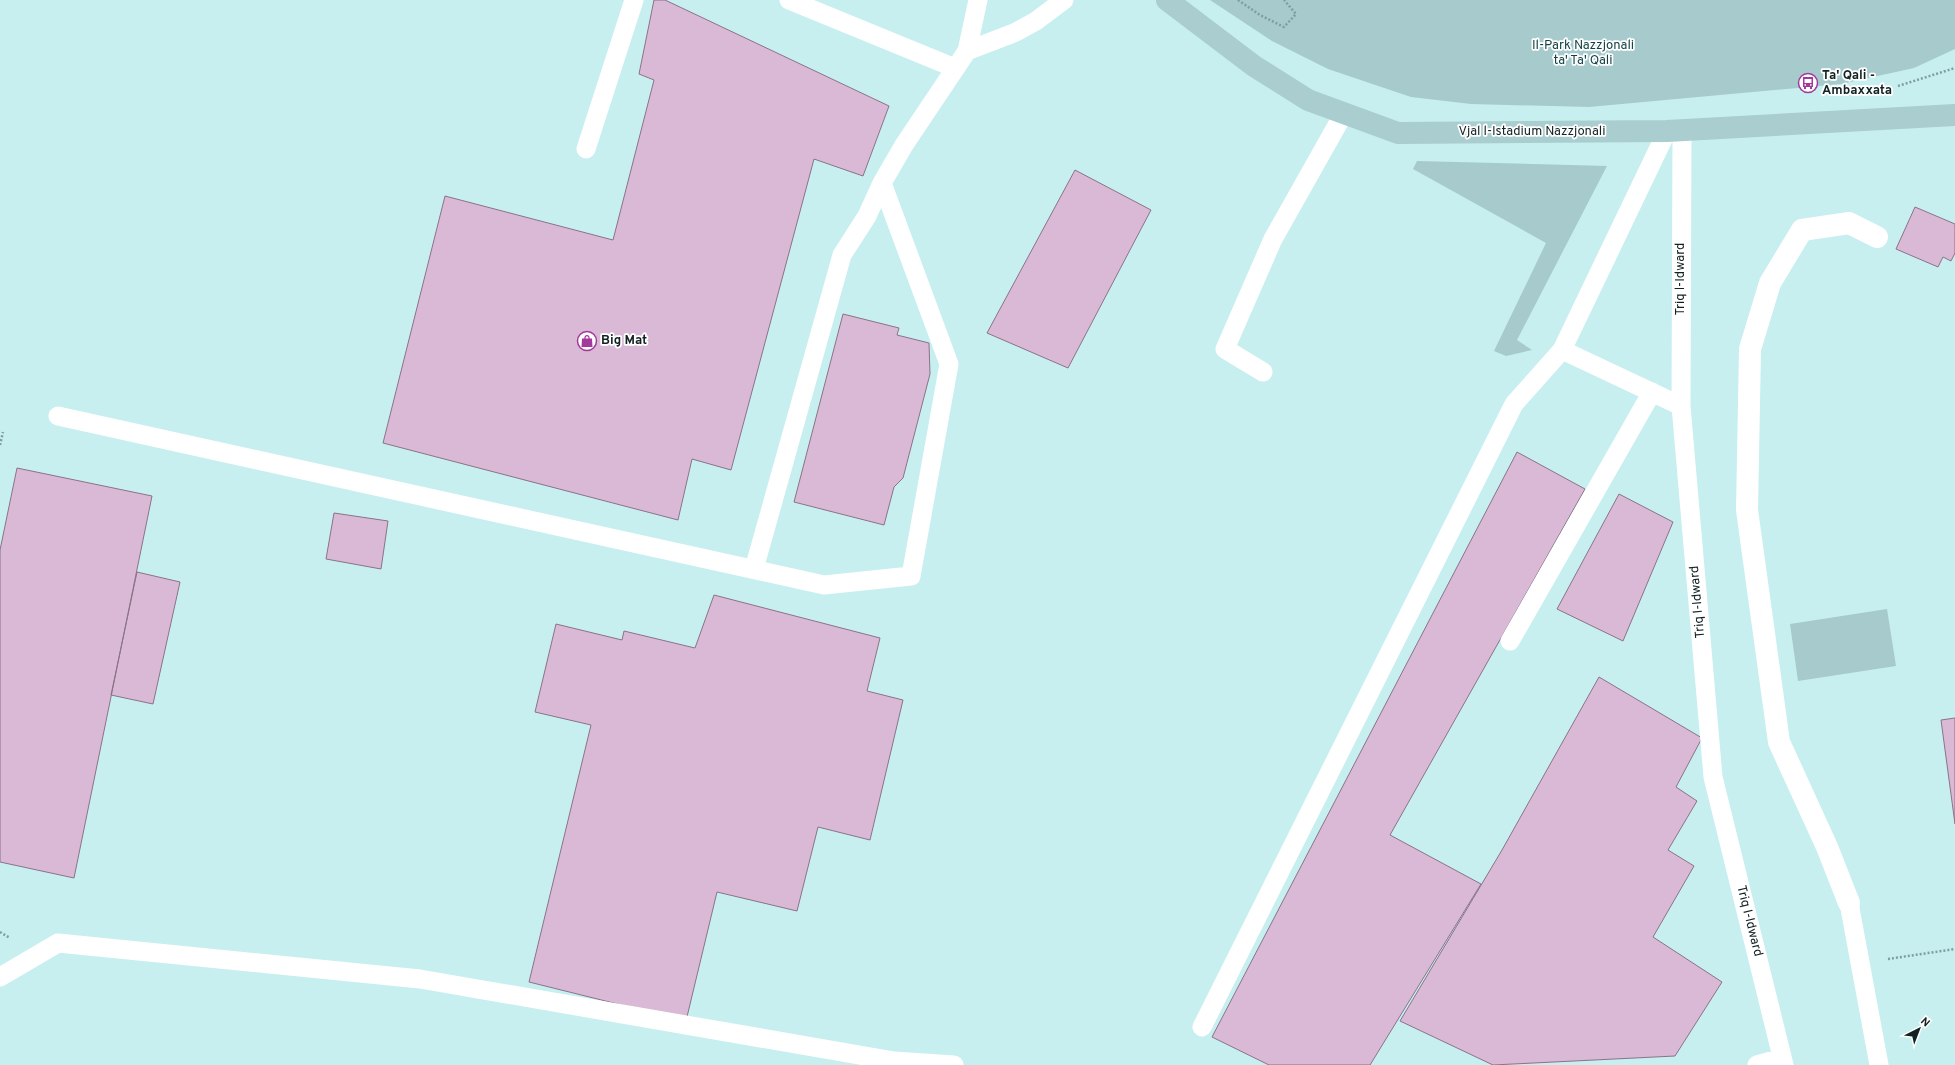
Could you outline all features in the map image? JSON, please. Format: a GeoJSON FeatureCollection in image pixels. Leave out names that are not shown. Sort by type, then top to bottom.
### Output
{"type":"FeatureCollection","features":[{"type":"Feature","properties":{"kind":"main road","name":"Vjal l-Istadium Nazzjonali"},"geometry":{"type":"LineString","coordinates":[[1167,0],[1254,66],[1308,100],[1398,132],[1674,130],[1933,115]]}},
{"type":"Feature","properties":{"kind":"main road"},"geometry":{"type":"LineString","coordinates":[[1933,115],[1955,110]]}},
{"type":"Feature","properties":{"kind":"main road"},"geometry":{"type":"LineString","coordinates":[[1933,115],[1955,115]]}},
{"type":"Feature","properties":{"kind":"street"},"geometry":{"type":"LineString","coordinates":[[1849,903],[1827,847],[1779,742],[1747,510],[1750,349],[1770,283],[1802,230],[1849,223],[1877,237]]}},
{"type":"Feature","properties":{"kind":"lane"},"geometry":{"type":"LineString","coordinates":[[586,149],[634,0]]}},
{"type":"Feature","properties":{"kind":"lane"},"geometry":{"type":"LineString","coordinates":[[789,0],[955,68]]}},
{"type":"Feature","properties":{"kind":"lane"},"geometry":{"type":"LineString","coordinates":[[754,569],[842,255],[867,216],[882,183],[904,145],[967,51],[978,0]]}},
{"type":"Feature","properties":{"kind":"lane"},"geometry":{"type":"LineString","coordinates":[[967,51],[1016,32],[1036,21],[1064,0]]}},
{"type":"Feature","properties":{"kind":"lane"},"geometry":{"type":"LineString","coordinates":[[1263,372],[1225,349],[1273,239],[1344,113]]}},
{"type":"Feature","properties":{"kind":"lane"},"geometry":{"type":"LineString","coordinates":[[1202,1027],[1514,404],[1562,350],[1674,130]]}},
{"type":"Feature","properties":{"kind":"lane","name":"Triq l-Idward"},"geometry":{"type":"LineString","coordinates":[[1674,130],[1681,406],[1713,776],[1783,1062]]}},
{"type":"Feature","properties":{"kind":"lane"},"geometry":{"type":"LineString","coordinates":[[58,416],[824,585],[911,576],[949,364],[882,183]]}},
{"type":"Feature","properties":{"kind":"lane"},"geometry":{"type":"LineString","coordinates":[[1562,350],[1681,406]]}},
{"type":"Feature","properties":{"kind":"lane"},"geometry":{"type":"LineString","coordinates":[[1510,641],[1652,392]]}},
{"type":"Feature","properties":{"kind":"lane"},"geometry":{"type":"LineString","coordinates":[[1849,903],[1879,1065]]}},
{"type":"Feature","properties":{"kind":"lane"},"geometry":{"type":"LineString","coordinates":[[0,977],[58,943],[420,979],[894,1061],[954,1065]]}},
{"type":"Feature","properties":{"kind":"lane"},"geometry":{"type":"LineString","coordinates":[[1757,1065],[1783,1062]]}},
{"type":"Feature","properties":{"kind":"path"},"geometry":{"type":"LineString","coordinates":[[1238,0],[1260,15],[1284,27],[1296,14],[1284,0]]}},
{"type":"Feature","properties":{"kind":"path"},"geometry":{"type":"LineString","coordinates":[[1897,87],[1955,68]]}},
{"type":"Feature","properties":{"kind":"path"},"geometry":{"type":"LineString","coordinates":[[0,445],[2,432]]}},
{"type":"Feature","properties":{"kind":"path"},"geometry":{"type":"LineString","coordinates":[[1861,963],[1955,949]]}},
{"type":"Feature","properties":{"kind":"green space","name":"Il-Park Nazzjonali ta' Ta' Qali"},"geometry":{"type":"Polygon","coordinates":[[[1210,0],[1955,0],[1955,49],[1914,68],[1841,84],[1589,107],[1471,104],[1411,97],[1328,69],[1272,41],[1210,0]]]}},
{"type":"Feature","properties":{"kind":"green space"},"geometry":{"type":"Polygon","coordinates":[[[1417,161],[1607,166],[1517,340],[1532,350],[1506,356],[1494,351],[1546,243],[1413,169],[1417,161]]]}},
{"type":"Feature","properties":{"kind":"green space"},"geometry":{"type":"Polygon","coordinates":[[[1887,609],[1896,666],[1798,681],[1790,624],[1887,609]]]}},
{"type":"Feature","properties":{"kind":"building","name":"Big Mat"},"geometry":{"type":"Polygon","coordinates":[[[654,0],[665,0],[889,106],[863,176],[814,159],[731,470],[692,459],[678,520],[383,443],[445,196],[613,240],[654,80],[639,74],[654,0]]]}},
{"type":"Feature","properties":{"kind":"building"},"geometry":{"type":"Polygon","coordinates":[[[1075,170],[1151,210],[1068,368],[987,333],[1075,170]]]}},
{"type":"Feature","properties":{"kind":"building"},"geometry":{"type":"Polygon","coordinates":[[[1915,207],[1955,224],[1955,253],[1951,261],[1943,257],[1938,267],[1896,249],[1915,207]]]}},
{"type":"Feature","properties":{"kind":"building"},"geometry":{"type":"Polygon","coordinates":[[[843,314],[899,328],[897,335],[929,343],[930,374],[903,478],[894,487],[884,525],[794,502],[843,314]]]}},
{"type":"Feature","properties":{"kind":"building"},"geometry":{"type":"Polygon","coordinates":[[[1517,452],[1585,489],[1390,835],[1481,884],[1370,1065],[1269,1065],[1212,1037],[1517,452]]]}},
{"type":"Feature","properties":{"kind":"building"},"geometry":{"type":"Polygon","coordinates":[[[17,468],[152,496],[74,878],[0,862],[0,550],[17,468]]]}},
{"type":"Feature","properties":{"kind":"building"},"geometry":{"type":"Polygon","coordinates":[[[1619,494],[1673,522],[1623,641],[1557,609],[1619,494]]]}},
{"type":"Feature","properties":{"kind":"building"},"geometry":{"type":"Polygon","coordinates":[[[334,513],[388,521],[381,569],[326,559],[334,513]]]}},
{"type":"Feature","properties":{"kind":"building"},"geometry":{"type":"Polygon","coordinates":[[[137,572],[180,582],[153,704],[111,695],[137,572]]]}},
{"type":"Feature","properties":{"kind":"building"},"geometry":{"type":"Polygon","coordinates":[[[714,595],[880,638],[867,691],[903,700],[870,840],[818,827],[797,911],[717,892],[686,1021],[529,982],[591,725],[535,712],[556,624],[622,640],[624,631],[695,648],[714,595]]]}},
{"type":"Feature","properties":{"kind":"building"},"geometry":{"type":"Polygon","coordinates":[[[1599,677],[1702,738],[1676,787],[1697,801],[1668,850],[1694,866],[1653,937],[1722,982],[1675,1056],[1493,1065],[1400,1021],[1502,850],[1599,677]]]}},
{"type":"Feature","properties":{"kind":"building"},"geometry":{"type":"Polygon","coordinates":[[[1955,718],[1955,824],[1941,720],[1955,718]]]}},
{"type":"Feature","properties":{"kind":"place","name":"Ta' Qali - Ambaxxata"},"geometry":{"type":"Point","coordinates":[1808,83]}},
{"type":"Feature","properties":{"kind":"place","name":"Big Mat"},"geometry":{"type":"Point","coordinates":[587,341]}}]}
